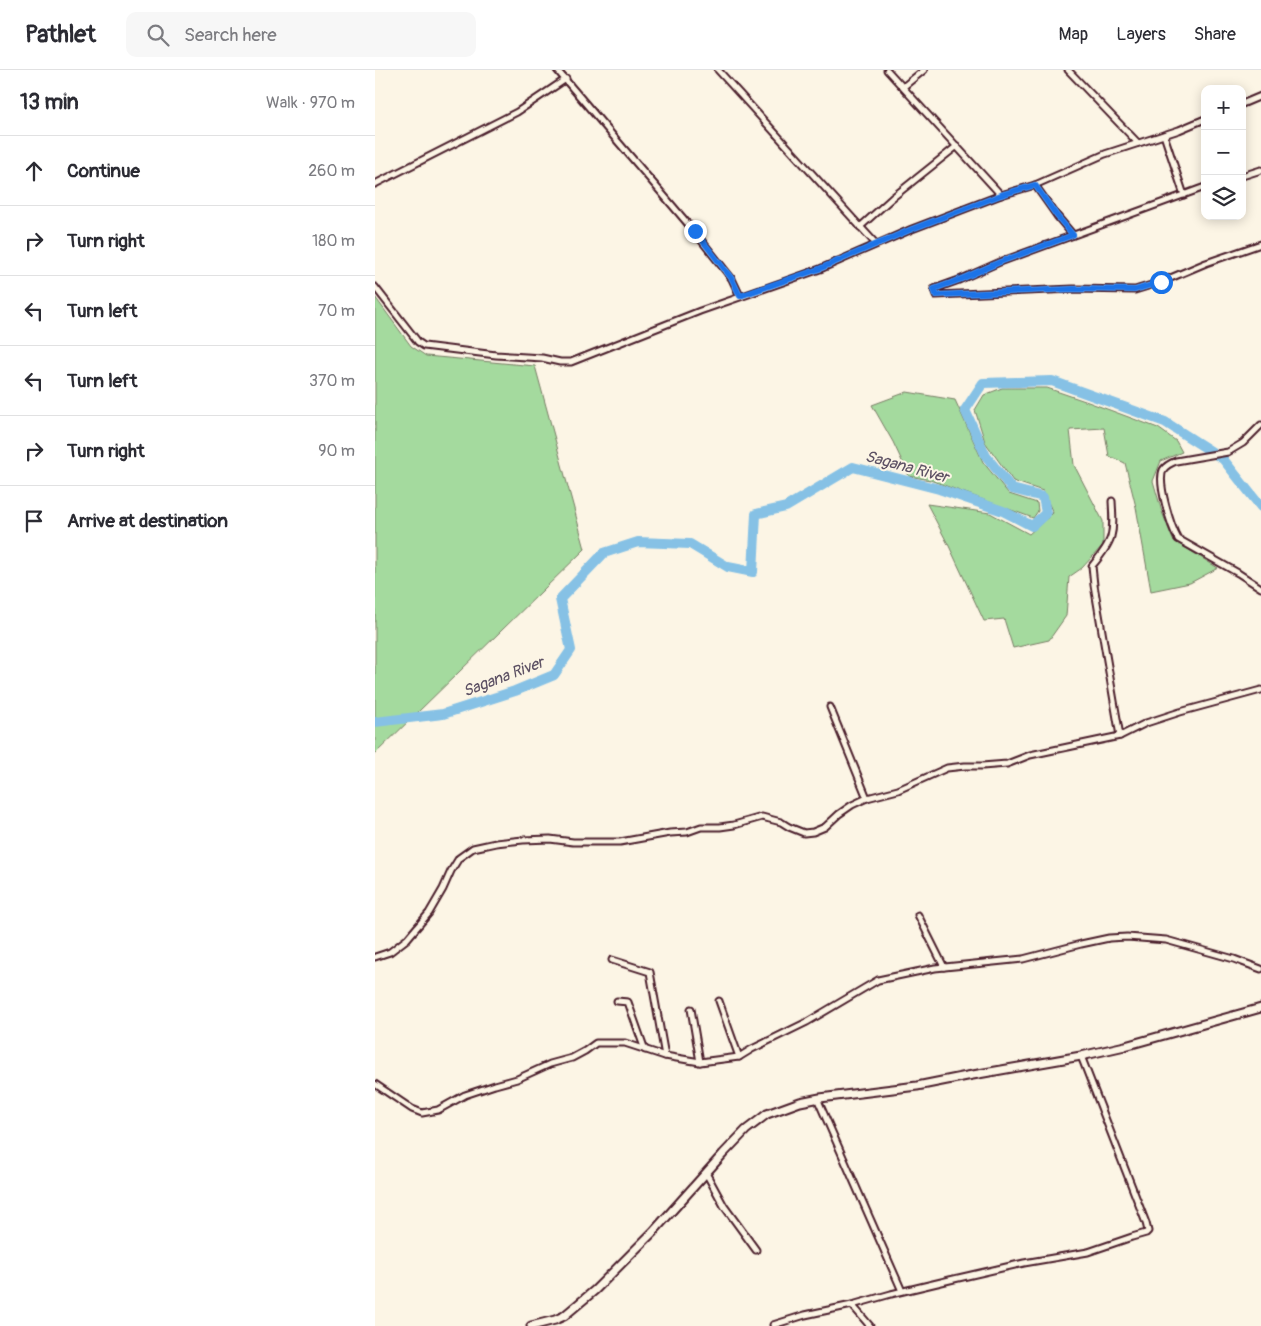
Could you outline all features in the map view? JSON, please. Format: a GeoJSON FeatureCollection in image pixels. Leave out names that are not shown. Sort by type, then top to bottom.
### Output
{"type":"FeatureCollection","features":[{"type":"Feature","properties":{"kind":"street"},"geometry":{"type":"LineString","coordinates":[[557,70],[695,231],[732,279],[740,296]]}},
{"type":"Feature","properties":{"kind":"street"},"geometry":{"type":"LineString","coordinates":[[718,70],[876,244]]}},
{"type":"Feature","properties":{"kind":"street"},"geometry":{"type":"LineString","coordinates":[[887,70],[1001,195]]}},
{"type":"Feature","properties":{"kind":"street"},"geometry":{"type":"LineString","coordinates":[[903,87],[924,70]]}},
{"type":"Feature","properties":{"kind":"street"},"geometry":{"type":"LineString","coordinates":[[1068,70],[1138,143]]}},
{"type":"Feature","properties":{"kind":"street"},"geometry":{"type":"LineString","coordinates":[[375,184],[517,112],[566,79]]}},
{"type":"Feature","properties":{"kind":"street"},"geometry":{"type":"LineString","coordinates":[[1246,102],[1261,96]]}},
{"type":"Feature","properties":{"kind":"street"},"geometry":{"type":"LineString","coordinates":[[375,286],[418,342],[424,346],[571,362],[740,296],[819,269],[876,244],[1001,195],[1035,185],[1105,154],[1201,121]]}},
{"type":"Feature","properties":{"kind":"street"},"geometry":{"type":"LineString","coordinates":[[1163,135],[1184,195]]}},
{"type":"Feature","properties":{"kind":"street"},"geometry":{"type":"LineString","coordinates":[[860,227],[892,198],[957,146]]}},
{"type":"Feature","properties":{"kind":"street"},"geometry":{"type":"LineString","coordinates":[[1245,175],[1261,170]]}},
{"type":"Feature","properties":{"kind":"street"},"geometry":{"type":"LineString","coordinates":[[1035,185],[1073,235]]}},
{"type":"Feature","properties":{"kind":"street"},"geometry":{"type":"LineString","coordinates":[[1201,189],[1000,262],[934,289],[936,295],[1073,289],[1135,290],[1261,244]]}},
{"type":"Feature","properties":{"kind":"street"},"geometry":{"type":"LineString","coordinates":[[1261,425],[1243,443],[1228,452],[1176,461],[1165,467],[1162,472],[1163,492],[1174,533],[1178,539],[1261,588]]}},
{"type":"Feature","properties":{"kind":"street"},"geometry":{"type":"LineString","coordinates":[[1112,501],[1113,528],[1110,542],[1092,566],[1120,736]]}},
{"type":"Feature","properties":{"kind":"street"},"geometry":{"type":"LineString","coordinates":[[375,957],[390,952],[407,939],[429,913],[459,858],[473,848],[496,843],[550,838],[573,842],[620,842],[670,833],[687,832],[701,827],[727,826],[762,817],[781,822],[804,833],[813,832],[825,827],[851,805],[867,798],[898,790],[947,768],[1007,764],[1030,755],[1120,736],[1146,723],[1179,712],[1261,690]]}},
{"type":"Feature","properties":{"kind":"street"},"geometry":{"type":"LineString","coordinates":[[829,707],[867,798]]}},
{"type":"Feature","properties":{"kind":"street"},"geometry":{"type":"LineString","coordinates":[[917,915],[944,967]]}},
{"type":"Feature","properties":{"kind":"street"},"geometry":{"type":"LineString","coordinates":[[375,1084],[412,1109],[422,1113],[438,1110],[465,1095],[517,1079],[551,1064],[572,1058],[596,1044],[625,1043],[665,1056],[700,1062],[739,1057],[807,1022],[878,980],[944,967],[1023,959],[1109,938],[1127,937],[1167,940],[1261,968]]}},
{"type":"Feature","properties":{"kind":"street"},"geometry":{"type":"LineString","coordinates":[[612,960],[650,972],[665,1056]]}},
{"type":"Feature","properties":{"kind":"street"},"geometry":{"type":"LineString","coordinates":[[617,1001],[628,1002],[645,1050]]}},
{"type":"Feature","properties":{"kind":"street"},"geometry":{"type":"LineString","coordinates":[[719,1001],[739,1057]]}},
{"type":"Feature","properties":{"kind":"street"},"geometry":{"type":"LineString","coordinates":[[531,1326],[556,1323],[595,1290],[653,1232],[746,1130],[767,1114],[817,1098],[917,1086],[1081,1056],[1125,1046],[1261,1008]]}},
{"type":"Feature","properties":{"kind":"street"},"geometry":{"type":"LineString","coordinates":[[691,1009],[700,1062]]}},
{"type":"Feature","properties":{"kind":"street"},"geometry":{"type":"LineString","coordinates":[[773,1324],[902,1291],[1088,1252],[1132,1236],[1146,1233],[1148,1231],[1081,1056]]}},
{"type":"Feature","properties":{"kind":"street"},"geometry":{"type":"LineString","coordinates":[[817,1098],[902,1291]]}},
{"type":"Feature","properties":{"kind":"street"},"geometry":{"type":"LineString","coordinates":[[705,1173],[724,1206],[756,1250]]}},
{"type":"Feature","properties":{"kind":"street"},"geometry":{"type":"LineString","coordinates":[[852,1305],[870,1326]]}},
{"type":"Feature","properties":{"kind":"green space"},"geometry":{"type":"Polygon","coordinates":[[[375,297],[411,346],[426,356],[535,366],[585,549],[375,754],[375,297]]]}},
{"type":"Feature","properties":{"kind":"green space"},"geometry":{"type":"Polygon","coordinates":[[[1002,388],[1047,388],[1158,428],[1176,441],[1182,452],[1161,461],[1153,481],[1162,512],[1173,540],[1218,568],[1190,583],[1151,591],[1136,507],[1125,463],[1109,456],[1104,428],[1070,430],[1074,465],[1103,521],[1103,545],[1082,568],[1069,577],[1066,616],[1049,640],[1013,648],[1004,619],[984,621],[927,504],[990,513],[1029,534],[1053,513],[1043,491],[1013,481],[985,442],[975,410],[984,395],[1002,388]]]}},
{"type":"Feature","properties":{"kind":"green space"},"geometry":{"type":"Polygon","coordinates":[[[907,392],[955,400],[983,462],[1009,494],[1037,503],[1038,511],[1033,518],[930,480],[909,476],[893,442],[872,405],[907,392]]]}},
{"type":"Feature","properties":{"kind":"waterway","name":"Sagana River"},"geometry":{"type":"LineString","coordinates":[[375,722],[443,714],[515,691],[554,675],[571,650],[560,599],[604,553],[638,542],[690,544],[728,567],[753,572],[756,514],[786,507],[853,467],[939,489],[1003,511],[1032,526],[1046,513],[1043,497],[1012,489],[986,456],[965,410],[983,383],[1052,381],[1165,422],[1223,459],[1261,507]]}},
{"type":"Feature","properties":{"kind":"route"},"geometry":{"type":"LineString","coordinates":[[695,231],[706,248],[732,279],[740,296],[819,269],[912,229],[1001,195],[1035,185],[1073,235],[934,289],[936,295],[1019,290],[1135,290],[1161,282]]}}]}
